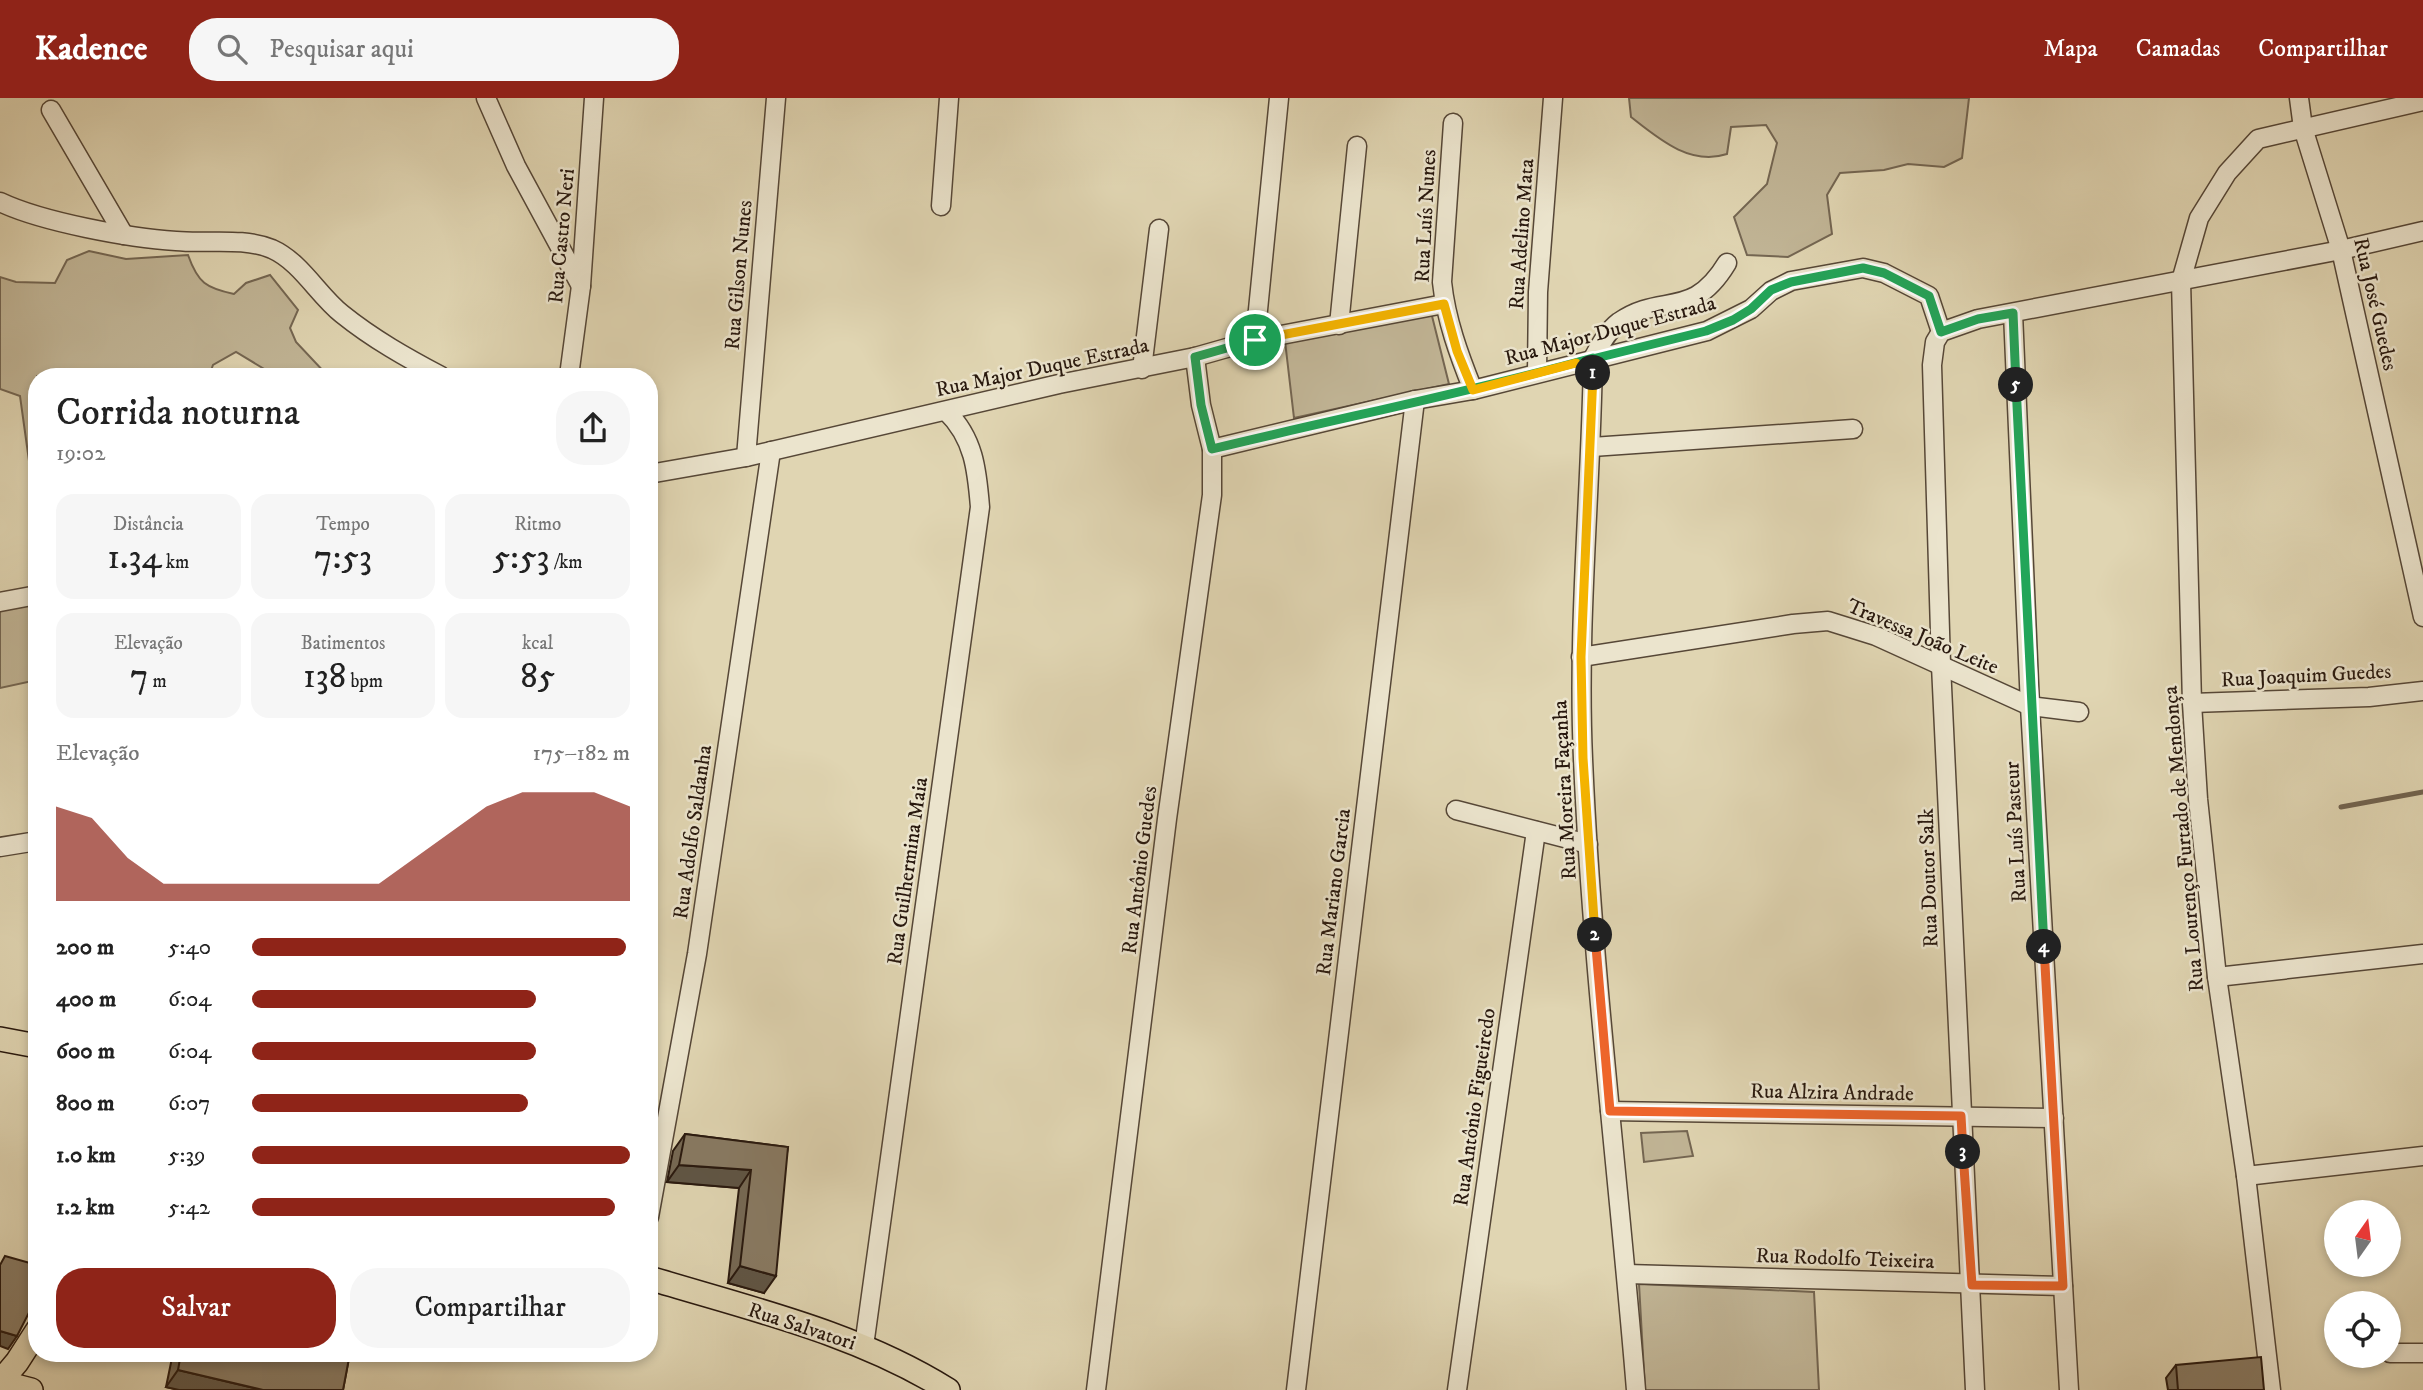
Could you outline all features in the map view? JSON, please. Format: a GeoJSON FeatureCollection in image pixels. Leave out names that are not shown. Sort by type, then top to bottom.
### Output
{"type":"FeatureCollection","features":[{"type":"Feature","properties":{"kind":"main road"},"geometry":{"type":"LineString","coordinates":[[0,1039],[28,1044]]}},
{"type":"Feature","properties":{"kind":"main road","name":"Rua Salvatori"},"geometry":{"type":"LineString","coordinates":[[658,1282],[816,1328],[864,1346],[948,1390]]}},
{"type":"Feature","properties":{"kind":"main road"},"geometry":{"type":"LineString","coordinates":[[28,1346],[0,1382],[31,1390]]}},
{"type":"Feature","properties":{"kind":"street"},"geometry":{"type":"LineString","coordinates":[[486,98],[516,166],[581,286]]}},
{"type":"Feature","properties":{"kind":"street","name":"Rua Castro Neri"},"geometry":{"type":"LineString","coordinates":[[570,368],[581,286],[594,98]]}},
{"type":"Feature","properties":{"kind":"street","name":"Rua Gilson Nunes"},"geometry":{"type":"LineString","coordinates":[[746,457],[776,98]]}},
{"type":"Feature","properties":{"kind":"street"},"geometry":{"type":"LineString","coordinates":[[942,206],[950,98]]}},
{"type":"Feature","properties":{"kind":"street"},"geometry":{"type":"LineString","coordinates":[[1255,340],[1279,98]]}},
{"type":"Feature","properties":{"kind":"street","name":"Rua Adelino Mata"},"geometry":{"type":"LineString","coordinates":[[1537,373],[1538,292],[1553,98]]}},
{"type":"Feature","properties":{"kind":"street","name":"Rua José Guedes"},"geometry":{"type":"LineString","coordinates":[[2298,98],[2303,128],[2341,250],[2423,617]]}},
{"type":"Feature","properties":{"kind":"street"},"geometry":{"type":"LineString","coordinates":[[2181,281],[2199,218],[2243,153],[2258,139],[2423,101]]}},
{"type":"Feature","properties":{"kind":"street"},"geometry":{"type":"LineString","coordinates":[[51,110],[124,235]]}},
{"type":"Feature","properties":{"kind":"street","name":"Rua Luís Nunes"},"geometry":{"type":"LineString","coordinates":[[1453,123],[1443,266],[1444,304],[1457,351],[1473,390]]}},
{"type":"Feature","properties":{"kind":"street"},"geometry":{"type":"LineString","coordinates":[[1339,325],[1357,146]]}},
{"type":"Feature","properties":{"kind":"street"},"geometry":{"type":"LineString","coordinates":[[0,202],[124,235],[176,242],[246,243],[272,249],[293,264],[341,314],[393,351],[426,368]]}},
{"type":"Feature","properties":{"kind":"street"},"geometry":{"type":"LineString","coordinates":[[1142,369],[1158,229]]}},
{"type":"Feature","properties":{"kind":"street"},"geometry":{"type":"LineString","coordinates":[[1941,332],[1978,319],[2341,250],[2423,231]]}},
{"type":"Feature","properties":{"kind":"street"},"geometry":{"type":"LineString","coordinates":[[1593,358],[1618,323],[1637,313],[1698,297],[1714,283],[1727,263]]}},
{"type":"Feature","properties":{"kind":"street","name":"Rua Major Duque Estrada"},"geometry":{"type":"LineString","coordinates":[[1212,449],[1415,400],[1473,390],[1706,331],[1742,314],[1771,290],[1791,282],[1863,268],[1884,273],[1929,296],[1941,332]]}},
{"type":"Feature","properties":{"kind":"street","name":"Rua Lourenço Furtado de Mendonça"},"geometry":{"type":"LineString","coordinates":[[2181,281],[2192,703],[2198,799],[2217,977],[2246,1176],[2271,1390]]}},
{"type":"Feature","properties":{"kind":"street","name":"Rua Major Duque Estrada"},"geometry":{"type":"LineString","coordinates":[[658,472],[746,457],[1059,384],[1195,357],[1255,340],[1444,304]]}},
{"type":"Feature","properties":{"kind":"street","name":"Rua Luís Pasteur"},"geometry":{"type":"LineString","coordinates":[[2013,313],[2030,706],[2069,1390]]}},
{"type":"Feature","properties":{"kind":"street","name":"Rua Doutor Salk"},"geometry":{"type":"LineString","coordinates":[[1941,332],[1936,342],[1933,365],[1941,666],[1975,1390]]}},
{"type":"Feature","properties":{"kind":"street","name":"Rua Antônio Guedes"},"geometry":{"type":"LineString","coordinates":[[1096,1390],[1167,819],[1212,495],[1212,449],[1201,405],[1195,357]]}},
{"type":"Feature","properties":{"kind":"street","name":"Rua Moreira Façanha"},"geometry":{"type":"LineString","coordinates":[[1593,358],[1592,447],[1581,657],[1588,844],[1636,1390]]}},
{"type":"Feature","properties":{"kind":"street","name":"Rua Mariano Garcia"},"geometry":{"type":"LineString","coordinates":[[1296,1390],[1415,400]]}},
{"type":"Feature","properties":{"kind":"street","name":"Rua Guilhermina Maia"},"geometry":{"type":"LineString","coordinates":[[864,1346],[981,508],[977,463],[962,426],[946,411]]}},
{"type":"Feature","properties":{"kind":"street"},"geometry":{"type":"LineString","coordinates":[[1592,447],[1853,429]]}},
{"type":"Feature","properties":{"kind":"street","name":"Rua Adolfo Saldanha"},"geometry":{"type":"LineString","coordinates":[[658,1168],[697,954],[771,451]]}},
{"type":"Feature","properties":{"kind":"street"},"geometry":{"type":"LineString","coordinates":[[0,602],[28,597]]}},
{"type":"Feature","properties":{"kind":"street","name":"Travessa João Leite"},"geometry":{"type":"LineString","coordinates":[[1581,657],[1828,621],[1853,627],[2030,706],[2079,712]]}},
{"type":"Feature","properties":{"kind":"street","name":"Rua Joaquim Guedes"},"geometry":{"type":"LineString","coordinates":[[2192,703],[2370,697],[2423,691]]}},
{"type":"Feature","properties":{"kind":"street"},"geometry":{"type":"LineString","coordinates":[[1456,810],[1588,844]]}},
{"type":"Feature","properties":{"kind":"street","name":"Rua Antônio Figueiredo"},"geometry":{"type":"LineString","coordinates":[[1457,1390],[1536,831]]}},
{"type":"Feature","properties":{"kind":"street"},"geometry":{"type":"LineString","coordinates":[[0,847],[28,842]]}},
{"type":"Feature","properties":{"kind":"street"},"geometry":{"type":"LineString","coordinates":[[2217,977],[2423,954]]}},
{"type":"Feature","properties":{"kind":"street","name":"Rua Alzira Andrade"},"geometry":{"type":"LineString","coordinates":[[1610,1111],[2054,1118]]}},
{"type":"Feature","properties":{"kind":"street"},"geometry":{"type":"LineString","coordinates":[[2246,1176],[2423,1156]]}},
{"type":"Feature","properties":{"kind":"street","name":"Rua Rodolfo Teixeira"},"geometry":{"type":"LineString","coordinates":[[1627,1274],[2063,1286]]}},
{"type":"Feature","properties":{"kind":"street"},"geometry":{"type":"LineString","coordinates":[[2401,1353],[2423,1353]]}},
{"type":"Feature","properties":{"kind":"shaded area"},"geometry":{"type":"Polygon","coordinates":[[[1629,98],[1969,98],[1962,158],[1944,167],[1908,164],[1884,170],[1840,173],[1827,195],[1832,234],[1788,257],[1747,255],[1734,217],[1767,184],[1777,143],[1766,125],[1731,127],[1727,154],[1700,156],[1664,142],[1631,117],[1629,98]]]}},
{"type":"Feature","properties":{"kind":"shaded area"},"geometry":{"type":"Polygon","coordinates":[[[89,251],[126,259],[188,255],[195,272],[204,283],[234,294],[246,283],[270,275],[298,310],[290,328],[296,342],[320,368],[263,368],[236,352],[212,368],[28,368],[28,454],[20,396],[0,389],[0,277],[16,282],[55,283],[67,260],[89,251]]]}},
{"type":"Feature","properties":{"kind":"shaded area"},"geometry":{"type":"Polygon","coordinates":[[[1431,312],[1449,384],[1294,418],[1285,341],[1431,312]]]}},
{"type":"Feature","properties":{"kind":"shaded area"},"geometry":{"type":"Polygon","coordinates":[[[28,604],[28,682],[0,688],[0,609],[28,604]]]}},
{"type":"Feature","properties":{"kind":"shaded area"},"geometry":{"type":"Polygon","coordinates":[[[1687,1131],[1693,1156],[1644,1162],[1641,1133],[1687,1131]]]}},
{"type":"Feature","properties":{"kind":"shaded area"},"geometry":{"type":"Polygon","coordinates":[[[1639,1284],[1814,1292],[1819,1390],[1645,1390],[1639,1284]]]}},
{"type":"Feature","properties":{"kind":"building"},"geometry":{"type":"Polygon","coordinates":[[[685,1134],[788,1147],[776,1276],[740,1266],[751,1170],[679,1165],[685,1134]]]}},
{"type":"Feature","properties":{"kind":"building"},"geometry":{"type":"Polygon","coordinates":[[[5,1256],[28,1262],[28,1315],[17,1336],[0,1331],[0,1265],[5,1256]]]}},
{"type":"Feature","properties":{"kind":"building"},"geometry":{"type":"Polygon","coordinates":[[[2261,1357],[2264,1390],[2178,1390],[2176,1365],[2261,1357]]]}},
{"type":"Feature","properties":{"kind":"building"},"geometry":{"type":"Polygon","coordinates":[[[179,1362],[348,1362],[343,1390],[263,1390],[178,1370],[179,1362]]]}},
{"type":"Feature","properties":{"kind":"waterway"},"geometry":{"type":"LineString","coordinates":[[2341,807],[2423,792]]}},
{"type":"Feature","properties":{"kind":"route"},"geometry":{"type":"LineString","coordinates":[[1255,340],[1195,357],[1201,405],[1212,449],[1415,400],[1473,390],[1593,358],[1592,447],[1585,534],[1581,657],[1583,758],[1610,1111],[1961,1116],[1972,1285],[2063,1286],[2030,706],[2013,313],[1978,319],[1941,332],[1929,296],[1884,273],[1863,268],[1791,282],[1771,290],[1751,309],[1706,331],[1593,358],[1537,373],[1473,390],[1457,351],[1444,304],[1255,340]]}}]}
